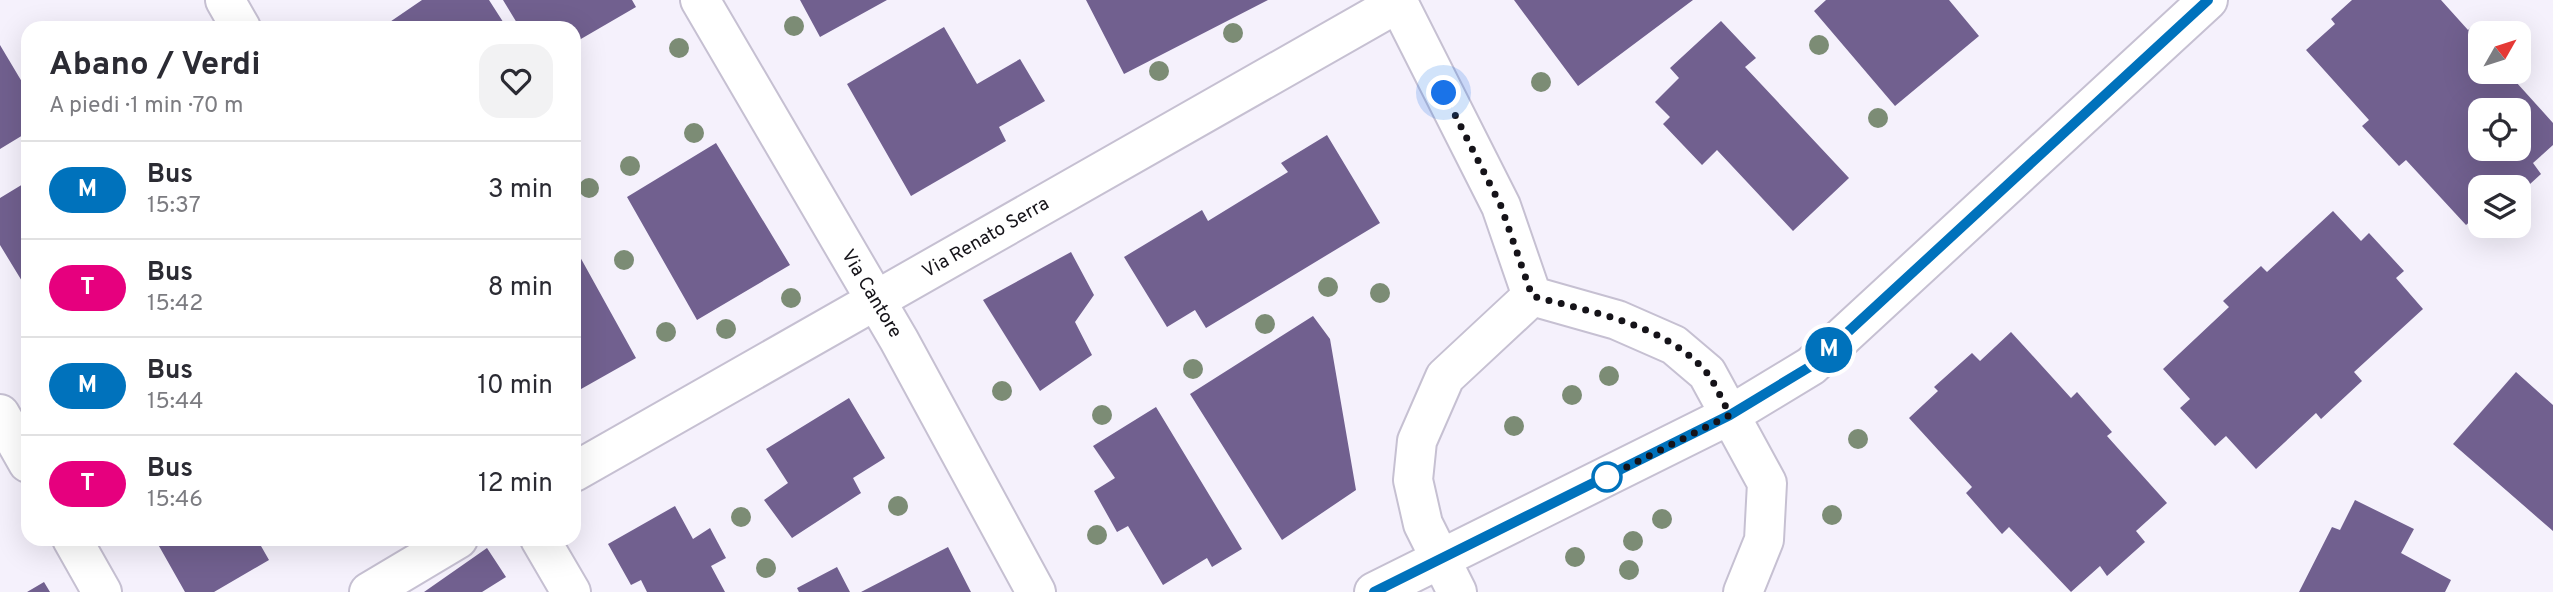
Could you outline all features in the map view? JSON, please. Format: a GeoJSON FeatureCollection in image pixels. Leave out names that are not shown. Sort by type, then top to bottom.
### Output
{"type":"FeatureCollection","features":[{"type":"Feature","properties":{"kind":"street"},"geometry":{"type":"LineString","coordinates":[[225,0],[237,21]]}},
{"type":"Feature","properties":{"kind":"street","name":"Via Cantore"},"geometry":{"type":"LineString","coordinates":[[700,0],[875,301],[1035,592]]}},
{"type":"Feature","properties":{"kind":"street"},"geometry":{"type":"LineString","coordinates":[[1374,592],[1449,576],[1811,366],[2208,0]]}},
{"type":"Feature","properties":{"kind":"street"},"geometry":{"type":"LineString","coordinates":[[1398,1],[1501,206],[1532,296]]}},
{"type":"Feature","properties":{"kind":"street","name":"Via Renato Serra"},"geometry":{"type":"LineString","coordinates":[[581,468],[1398,1]]}},
{"type":"Feature","properties":{"kind":"street"},"geometry":{"type":"LineString","coordinates":[[1532,296],[1617,320],[1674,345],[1707,373],[1767,483],[1764,540],[1743,592]]}},
{"type":"Feature","properties":{"kind":"street"},"geometry":{"type":"LineString","coordinates":[[1449,576],[1423,524],[1413,480],[1417,441],[1445,377],[1532,296]]}},
{"type":"Feature","properties":{"kind":"street"},"geometry":{"type":"LineString","coordinates":[[0,414],[21,451]]}},
{"type":"Feature","properties":{"kind":"street"},"geometry":{"type":"LineString","coordinates":[[76,546],[102,592]]}},
{"type":"Feature","properties":{"kind":"street"},"geometry":{"type":"LineString","coordinates":[[369,592],[446,546]]}},
{"type":"Feature","properties":{"kind":"street"},"geometry":{"type":"LineString","coordinates":[[544,546],[571,592]]}},
{"type":"Feature","properties":{"kind":"building"},"geometry":{"type":"Polygon","coordinates":[[[422,0],[489,0],[502,21],[391,21],[422,0]]]}},
{"type":"Feature","properties":{"kind":"building"},"geometry":{"type":"Polygon","coordinates":[[[503,0],[632,0],[636,7],[581,39],[581,21],[516,21],[503,0]]]}},
{"type":"Feature","properties":{"kind":"building"},"geometry":{"type":"Polygon","coordinates":[[[800,0],[887,0],[820,37],[800,0]]]}},
{"type":"Feature","properties":{"kind":"building"},"geometry":{"type":"Polygon","coordinates":[[[1086,0],[1268,0],[1124,74],[1086,0]]]}},
{"type":"Feature","properties":{"kind":"building"},"geometry":{"type":"Polygon","coordinates":[[[1514,0],[1693,0],[1578,86],[1514,0]]]}},
{"type":"Feature","properties":{"kind":"building"},"geometry":{"type":"Polygon","coordinates":[[[1826,0],[1949,0],[1979,36],[1895,106],[1814,11],[1826,0]]]}},
{"type":"Feature","properties":{"kind":"building"},"geometry":{"type":"Polygon","coordinates":[[[2352,0],[2441,0],[2468,30],[2468,84],[2518,84],[2530,98],[2468,98],[2468,161],[2531,161],[2531,99],[2553,123],[2553,145],[2533,163],[2541,174],[2531,183],[2531,175],[2468,175],[2466,225],[2406,160],[2399,166],[2362,126],[2369,120],[2306,50],[2335,24],[2331,19],[2352,0]]]}},
{"type":"Feature","properties":{"kind":"building"},"geometry":{"type":"Polygon","coordinates":[[[1721,21],[1756,58],[1745,67],[1849,178],[1793,231],[1717,150],[1702,165],[1663,124],[1670,117],[1655,102],[1679,78],[1670,68],[1721,21]]]}},
{"type":"Feature","properties":{"kind":"building"},"geometry":{"type":"Polygon","coordinates":[[[944,27],[977,84],[1020,59],[1045,101],[999,127],[1006,141],[911,196],[847,84],[944,27]]]}},
{"type":"Feature","properties":{"kind":"building"},"geometry":{"type":"Polygon","coordinates":[[[0,45],[21,80],[21,136],[0,149],[0,45]]]}},
{"type":"Feature","properties":{"kind":"building"},"geometry":{"type":"Polygon","coordinates":[[[1327,135],[1380,223],[1206,328],[1195,310],[1167,327],[1124,257],[1202,210],[1208,221],[1288,172],[1281,163],[1327,135]]]}},
{"type":"Feature","properties":{"kind":"building"},"geometry":{"type":"Polygon","coordinates":[[[716,143],[790,265],[697,320],[627,197],[716,143]]]}},
{"type":"Feature","properties":{"kind":"building"},"geometry":{"type":"Polygon","coordinates":[[[21,185],[21,280],[0,245],[0,198],[21,185]]]}},
{"type":"Feature","properties":{"kind":"building"},"geometry":{"type":"Polygon","coordinates":[[[2333,211],[2361,241],[2369,233],[2404,271],[2396,278],[2423,309],[2354,372],[2362,381],[2321,419],[2316,413],[2256,469],[2226,436],[2215,446],[2180,408],[2190,399],[2163,369],[2229,307],[2223,301],[2261,266],[2267,272],[2333,211]]]}},
{"type":"Feature","properties":{"kind":"building"},"geometry":{"type":"Polygon","coordinates":[[[1071,252],[1094,295],[1075,322],[1092,355],[1040,391],[983,300],[1071,252]]]}},
{"type":"Feature","properties":{"kind":"building"},"geometry":{"type":"Polygon","coordinates":[[[581,259],[636,358],[581,389],[581,259]]]}},
{"type":"Feature","properties":{"kind":"building"},"geometry":{"type":"Polygon","coordinates":[[[1313,316],[1330,339],[1356,490],[1282,540],[1190,394],[1313,316]]]}},
{"type":"Feature","properties":{"kind":"building"},"geometry":{"type":"Polygon","coordinates":[[[2011,332],[2071,398],[2077,392],[2112,432],[2107,436],[2167,503],[2136,531],[2145,542],[2107,576],[2100,566],[2071,592],[2009,527],[2002,534],[1966,493],[1972,487],[1909,418],[1938,391],[1934,387],[1972,353],[1980,361],[2011,332]]]}},
{"type":"Feature","properties":{"kind":"building"},"geometry":{"type":"Polygon","coordinates":[[[2516,372],[2553,405],[2553,531],[2453,444],[2516,372]]]}},
{"type":"Feature","properties":{"kind":"building"},"geometry":{"type":"Polygon","coordinates":[[[849,398],[885,458],[853,478],[861,493],[792,538],[764,500],[788,483],[766,449],[849,398]]]}},
{"type":"Feature","properties":{"kind":"building"},"geometry":{"type":"Polygon","coordinates":[[[1156,407],[1242,549],[1212,567],[1207,558],[1163,585],[1128,526],[1117,532],[1094,491],[1115,478],[1093,446],[1156,407]]]}},
{"type":"Feature","properties":{"kind":"building"},"geometry":{"type":"Polygon","coordinates":[[[2355,500],[2414,529],[2401,553],[2451,580],[2445,592],[2299,592],[2332,527],[2340,530],[2355,500]]]}},
{"type":"Feature","properties":{"kind":"building"},"geometry":{"type":"Polygon","coordinates":[[[675,506],[693,539],[710,528],[726,558],[711,566],[725,592],[647,592],[641,580],[631,585],[608,544],[675,506]]]}},
{"type":"Feature","properties":{"kind":"building"},"geometry":{"type":"Polygon","coordinates":[[[159,546],[261,546],[269,560],[214,592],[185,592],[159,546]]]}},
{"type":"Feature","properties":{"kind":"building"},"geometry":{"type":"Polygon","coordinates":[[[948,547],[971,592],[861,592],[948,547]]]}},
{"type":"Feature","properties":{"kind":"building"},"geometry":{"type":"Polygon","coordinates":[[[487,548],[506,577],[482,592],[424,592],[487,548]]]}},
{"type":"Feature","properties":{"kind":"building"},"geometry":{"type":"Polygon","coordinates":[[[837,567],[850,592],[799,592],[797,588],[837,567]]]}},
{"type":"Feature","properties":{"kind":"building"},"geometry":{"type":"Polygon","coordinates":[[[44,582],[50,592],[27,592],[44,582]]]}},
{"type":"Feature","properties":{"kind":"bus line","name":"M"},"geometry":{"type":"LineString","coordinates":[[1374,592],[1730,415],[1811,366],[1888,298],[2208,0]]}},
{"type":"Feature","properties":{"kind":"route"},"geometry":{"type":"LineString","coordinates":[[1444,93],[1501,206],[1532,296],[1617,320],[1674,345],[1707,373],[1730,415],[1607,477]]}}]}
